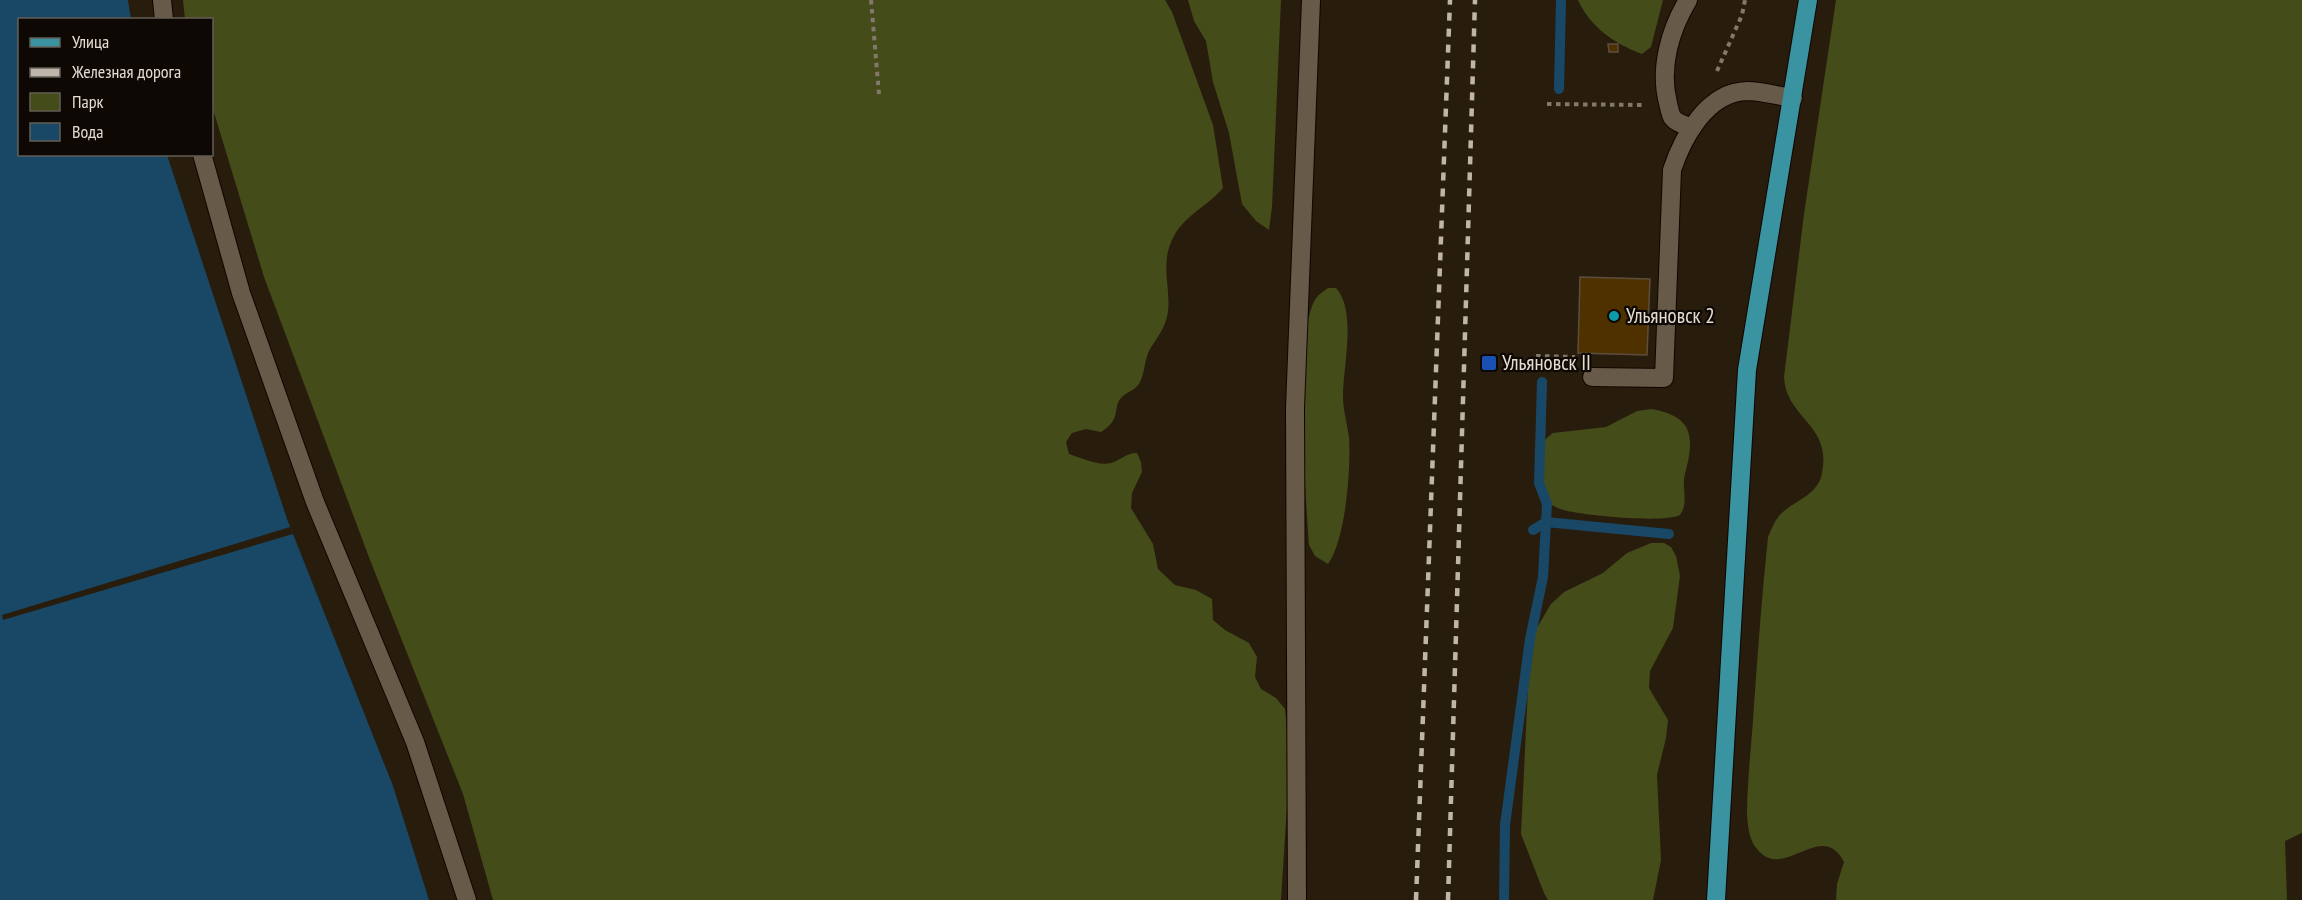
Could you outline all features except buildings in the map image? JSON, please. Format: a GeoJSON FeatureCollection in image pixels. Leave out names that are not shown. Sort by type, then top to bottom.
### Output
{"type":"FeatureCollection","features":[{"type":"Feature","properties":{"kind":"main road"},"geometry":{"type":"LineString","coordinates":[[1716,900],[1747,370],[1808,0]]}},
{"type":"Feature","properties":{"kind":"lane"},"geometry":{"type":"LineString","coordinates":[[162,0],[164,18]]}},
{"type":"Feature","properties":{"kind":"lane"},"geometry":{"type":"LineString","coordinates":[[1297,900],[1295,408],[1311,0]]}},
{"type":"Feature","properties":{"kind":"lane"},"geometry":{"type":"LineString","coordinates":[[1688,0],[1680,13],[1664,68],[1666,96],[1672,116],[1678,122],[1692,128]]}},
{"type":"Feature","properties":{"kind":"lane"},"geometry":{"type":"LineString","coordinates":[[1592,377],[1664,378],[1672,170],[1678,153],[1700,116],[1713,104],[1728,95],[1747,91],[1793,98]]}},
{"type":"Feature","properties":{"kind":"lane"},"geometry":{"type":"LineString","coordinates":[[203,156],[241,293],[315,502],[415,742],[467,900]]}},
{"type":"Feature","properties":{"kind":"path"},"geometry":{"type":"LineString","coordinates":[[871,0],[879,94]]}},
{"type":"Feature","properties":{"kind":"path"},"geometry":{"type":"LineString","coordinates":[[1713,104],[1717,69],[1742,15],[1745,0]]}},
{"type":"Feature","properties":{"kind":"path"},"geometry":{"type":"LineString","coordinates":[[1549,104],[1630,105]]}},
{"type":"Feature","properties":{"kind":"path"},"geometry":{"type":"LineString","coordinates":[[1536,356],[1579,357]]}},
{"type":"Feature","properties":{"kind":"green space"},"geometry":{"type":"Polygon","coordinates":[[[183,0],[1165,0],[1172,12],[1213,125],[1223,188],[1191,216],[1174,236],[1166,265],[1169,302],[1167,318],[1148,353],[1139,384],[1118,402],[1112,423],[1108,427],[1101,432],[1086,429],[1072,433],[1066,442],[1069,454],[1100,463],[1111,463],[1137,453],[1142,472],[1132,493],[1131,508],[1153,544],[1158,569],[1175,585],[1196,590],[1212,599],[1213,620],[1225,630],[1249,643],[1257,657],[1255,677],[1261,689],[1276,698],[1285,709],[1290,758],[1281,900],[493,900],[463,794],[370,560],[264,277],[213,109],[213,18],[185,18],[183,0]]]}},
{"type":"Feature","properties":{"kind":"green space"},"geometry":{"type":"Polygon","coordinates":[[[1188,0],[1281,0],[1269,230],[1256,221],[1242,204],[1229,133],[1213,82],[1206,41],[1194,21],[1188,0]]]}},
{"type":"Feature","properties":{"kind":"green space"},"geometry":{"type":"Polygon","coordinates":[[[1578,0],[1663,0],[1651,47],[1642,54],[1613,40],[1589,18],[1578,0]]]}},
{"type":"Feature","properties":{"kind":"green space"},"geometry":{"type":"Polygon","coordinates":[[[1836,0],[2302,0],[2302,833],[2285,841],[2287,900],[1836,900],[1837,884],[1844,862],[1835,850],[1824,846],[1779,859],[1768,858],[1752,842],[1748,829],[1748,788],[1768,537],[1779,516],[1807,496],[1816,486],[1821,478],[1823,466],[1823,452],[1819,440],[1792,402],[1786,391],[1784,377],[1804,214],[1836,0]]]}},
{"type":"Feature","properties":{"kind":"green space"},"geometry":{"type":"Polygon","coordinates":[[[1328,288],[1336,288],[1346,310],[1347,339],[1343,396],[1349,450],[1348,484],[1343,521],[1334,553],[1328,564],[1315,556],[1309,545],[1302,416],[1305,342],[1309,315],[1317,297],[1328,288]]]}},
{"type":"Feature","properties":{"kind":"green space"},"geometry":{"type":"Polygon","coordinates":[[[1652,409],[1678,418],[1687,429],[1689,436],[1689,456],[1684,479],[1685,502],[1680,515],[1645,519],[1582,514],[1557,508],[1541,496],[1537,481],[1539,453],[1542,444],[1553,433],[1606,427],[1637,411],[1652,409]]]}},
{"type":"Feature","properties":{"kind":"green space"},"geometry":{"type":"Polygon","coordinates":[[[1651,543],[1664,543],[1671,547],[1676,556],[1680,576],[1673,628],[1650,671],[1649,688],[1668,720],[1657,775],[1661,860],[1653,900],[1548,900],[1521,834],[1528,687],[1535,631],[1551,604],[1564,592],[1603,573],[1627,553],[1651,543]]]}},
{"type":"Feature","properties":{"kind":"water"},"geometry":{"type":"Polygon","coordinates":[[[0,0],[128,0],[131,18],[18,18],[18,156],[167,156],[287,519],[393,786],[429,900],[0,900],[0,0]]]}},
{"type":"Feature","properties":{"kind":"pier"},"geometry":{"type":"Polygon","coordinates":[[[290,527],[293,534],[3,620],[2,615],[290,527]]]}},
{"type":"Feature","properties":{"kind":"waterway"},"geometry":{"type":"LineString","coordinates":[[1559,89],[1561,0]]}},
{"type":"Feature","properties":{"kind":"waterway"},"geometry":{"type":"LineString","coordinates":[[1504,900],[1505,825],[1530,639],[1543,577],[1547,504],[1539,483],[1542,382]]}},
{"type":"Feature","properties":{"kind":"waterway"},"geometry":{"type":"LineString","coordinates":[[1533,530],[1546,522],[1669,534]]}},
{"type":"Feature","properties":{"kind":"railway"},"geometry":{"type":"LineString","coordinates":[[1416,900],[1450,0]]}},
{"type":"Feature","properties":{"kind":"railway"},"geometry":{"type":"LineString","coordinates":[[1448,900],[1475,0]]}},
{"type":"Feature","properties":{"kind":"place","name":"Ульяновск 2"},"geometry":{"type":"Point","coordinates":[1614,316]}},
{"type":"Feature","properties":{"kind":"place","name":"Ульяновск II"},"geometry":{"type":"Point","coordinates":[1489,363]}}]}
